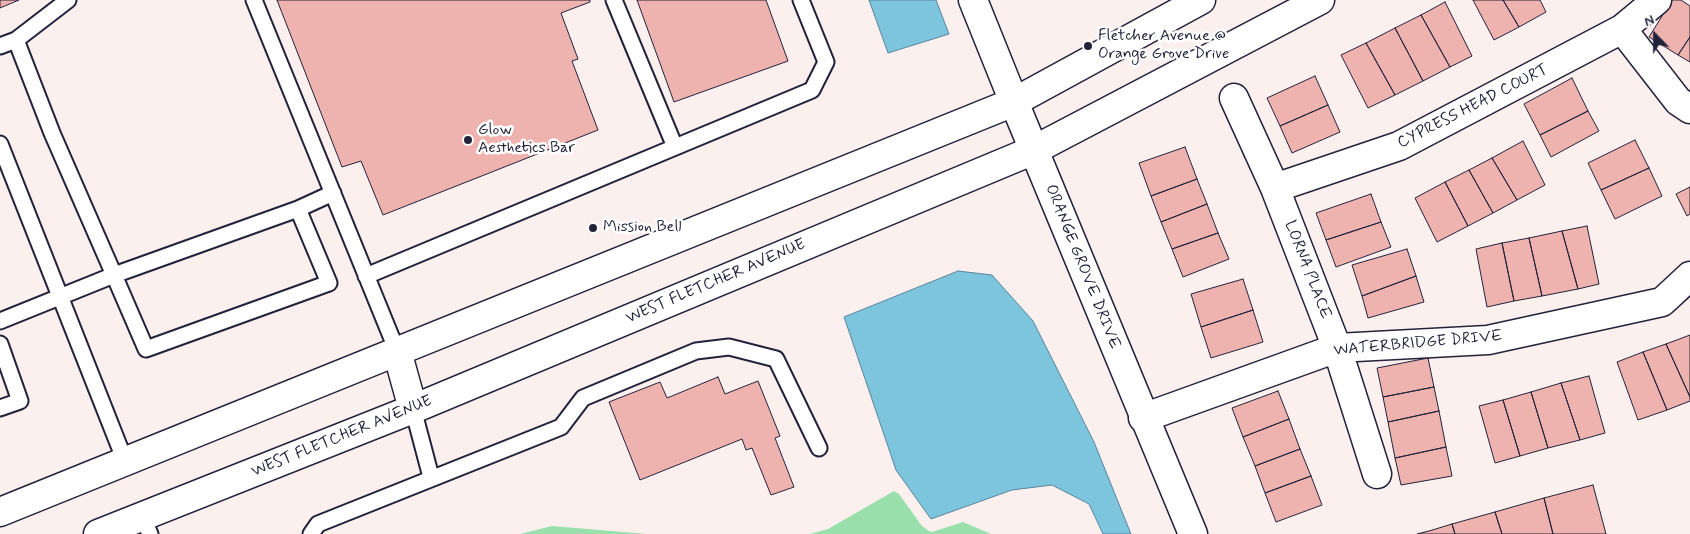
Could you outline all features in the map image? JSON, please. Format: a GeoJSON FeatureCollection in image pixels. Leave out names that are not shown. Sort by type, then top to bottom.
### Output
{"type":"FeatureCollection","features":[{"type":"Feature","properties":{"kind":"main road","name":"ORANGE GROVE DRIVE"},"geometry":{"type":"LineString","coordinates":[[973,0],[1143,418],[1193,534]]}},
{"type":"Feature","properties":{"kind":"main road"},"geometry":{"type":"LineString","coordinates":[[0,512],[1014,102],[1201,0]]}},
{"type":"Feature","properties":{"kind":"main road","name":"WEST FLETCHER AVENUE"},"geometry":{"type":"LineString","coordinates":[[98,534],[146,525],[413,409],[1034,150],[1320,0]]}},
{"type":"Feature","properties":{"kind":"main road","name":"CYPRESS HEAD COURT"},"geometry":{"type":"LineString","coordinates":[[1276,188],[1399,146],[1622,29],[1657,0]]}},
{"type":"Feature","properties":{"kind":"main road"},"geometry":{"type":"LineString","coordinates":[[1622,29],[1678,101],[1690,109]]}},
{"type":"Feature","properties":{"kind":"main road","name":"LORNA PLACE"},"geometry":{"type":"LineString","coordinates":[[1234,98],[1276,188],[1337,348],[1377,474]]}},
{"type":"Feature","properties":{"kind":"main road","name":"WATERBRIDGE DRIVE"},"geometry":{"type":"LineString","coordinates":[[1143,418],[1337,348],[1488,340],[1662,302],[1690,276]]}},
{"type":"Feature","properties":{"kind":"main road"},"geometry":{"type":"LineString","coordinates":[[397,351],[413,409]]}},
{"type":"Feature","properties":{"kind":"lane"},"geometry":{"type":"LineString","coordinates":[[0,46],[16,40],[68,0]]}},
{"type":"Feature","properties":{"kind":"lane"},"geometry":{"type":"LineString","coordinates":[[254,0],[397,351]]}},
{"type":"Feature","properties":{"kind":"lane"},"geometry":{"type":"LineString","coordinates":[[614,0],[675,147]]}},
{"type":"Feature","properties":{"kind":"lane"},"geometry":{"type":"LineString","coordinates":[[366,276],[812,90],[826,62],[801,0]]}},
{"type":"Feature","properties":{"kind":"lane"},"geometry":{"type":"LineString","coordinates":[[16,40],[52,133],[146,349],[329,283],[298,209]]}},
{"type":"Feature","properties":{"kind":"lane"},"geometry":{"type":"LineString","coordinates":[[0,144],[125,462]]}},
{"type":"Feature","properties":{"kind":"lane"},"geometry":{"type":"LineString","coordinates":[[0,321],[114,275],[298,209],[333,193]]}},
{"type":"Feature","properties":{"kind":"lane"},"geometry":{"type":"LineString","coordinates":[[0,344],[20,400],[0,408]]}},
{"type":"Feature","properties":{"kind":"lane"},"geometry":{"type":"LineString","coordinates":[[311,534],[318,524],[431,477],[561,427],[583,398],[696,351],[729,347],[776,359],[819,448]]}},
{"type":"Feature","properties":{"kind":"lane"},"geometry":{"type":"LineString","coordinates":[[413,409],[431,477]]}},
{"type":"Feature","properties":{"kind":"green space"},"geometry":{"type":"Polygon","coordinates":[[[894,491],[899,494],[922,526],[929,531],[932,532],[963,522],[991,534],[810,534],[828,529],[894,491]]]}},
{"type":"Feature","properties":{"kind":"green space"},"geometry":{"type":"Polygon","coordinates":[[[552,526],[647,534],[520,534],[552,526]]]}},
{"type":"Feature","properties":{"kind":"water"},"geometry":{"type":"Polygon","coordinates":[[[869,0],[936,0],[949,34],[888,53],[869,0]]]}},
{"type":"Feature","properties":{"kind":"water"},"geometry":{"type":"Polygon","coordinates":[[[958,271],[992,275],[1033,321],[1094,442],[1131,534],[1103,534],[1089,504],[1052,485],[1012,490],[931,519],[896,470],[844,317],[958,271]]]}},
{"type":"Feature","properties":{"kind":"building"},"geometry":{"type":"Polygon","coordinates":[[[0,0],[19,0],[0,8],[0,0]]]}},
{"type":"Feature","properties":{"kind":"building"},"geometry":{"type":"Polygon","coordinates":[[[277,0],[590,0],[590,2],[561,13],[578,59],[572,61],[598,130],[383,215],[361,161],[342,167],[277,0]]]}},
{"type":"Feature","properties":{"kind":"building"},"geometry":{"type":"Polygon","coordinates":[[[637,0],[766,0],[788,61],[674,102],[637,0]]]}},
{"type":"Feature","properties":{"kind":"building"},"geometry":{"type":"Polygon","coordinates":[[[1473,0],[1503,0],[1519,27],[1494,40],[1473,0]]]}},
{"type":"Feature","properties":{"kind":"building"},"geometry":{"type":"Polygon","coordinates":[[[1503,0],[1540,0],[1546,12],[1519,27],[1503,0]]]}},
{"type":"Feature","properties":{"kind":"building"},"geometry":{"type":"Polygon","coordinates":[[[1672,0],[1681,0],[1690,6],[1690,37],[1678,55],[1649,37],[1672,0]]]}},
{"type":"Feature","properties":{"kind":"building"},"geometry":{"type":"Polygon","coordinates":[[[1445,2],[1472,56],[1450,67],[1421,15],[1445,2]]]}},
{"type":"Feature","properties":{"kind":"building"},"geometry":{"type":"Polygon","coordinates":[[[1421,15],[1450,67],[1423,81],[1395,28],[1421,15]]]}},
{"type":"Feature","properties":{"kind":"building"},"geometry":{"type":"Polygon","coordinates":[[[1395,28],[1423,81],[1395,95],[1366,43],[1395,28]]]}},
{"type":"Feature","properties":{"kind":"building"},"geometry":{"type":"Polygon","coordinates":[[[1690,37],[1690,62],[1678,55],[1690,37]]]}},
{"type":"Feature","properties":{"kind":"building"},"geometry":{"type":"Polygon","coordinates":[[[1366,43],[1395,95],[1368,108],[1341,55],[1366,43]]]}},
{"type":"Feature","properties":{"kind":"building"},"geometry":{"type":"Polygon","coordinates":[[[1315,76],[1328,105],[1280,126],[1267,98],[1315,76]]]}},
{"type":"Feature","properties":{"kind":"building"},"geometry":{"type":"Polygon","coordinates":[[[1572,78],[1588,111],[1540,135],[1524,104],[1572,78]]]}},
{"type":"Feature","properties":{"kind":"building"},"geometry":{"type":"Polygon","coordinates":[[[1328,105],[1340,132],[1292,153],[1280,126],[1328,105]]]}},
{"type":"Feature","properties":{"kind":"building"},"geometry":{"type":"Polygon","coordinates":[[[1588,111],[1599,131],[1551,157],[1540,135],[1588,111]]]}},
{"type":"Feature","properties":{"kind":"building"},"geometry":{"type":"Polygon","coordinates":[[[1635,140],[1649,168],[1601,190],[1588,163],[1635,140]]]}},
{"type":"Feature","properties":{"kind":"building"},"geometry":{"type":"Polygon","coordinates":[[[1523,141],[1545,185],[1517,200],[1492,158],[1523,141]]]}},
{"type":"Feature","properties":{"kind":"building"},"geometry":{"type":"Polygon","coordinates":[[[1185,147],[1197,179],[1151,196],[1139,163],[1185,147]]]}},
{"type":"Feature","properties":{"kind":"building"},"geometry":{"type":"Polygon","coordinates":[[[1492,158],[1517,200],[1493,213],[1469,170],[1492,158]]]}},
{"type":"Feature","properties":{"kind":"building"},"geometry":{"type":"Polygon","coordinates":[[[1649,168],[1662,196],[1615,219],[1601,190],[1649,168]]]}},
{"type":"Feature","properties":{"kind":"building"},"geometry":{"type":"Polygon","coordinates":[[[1469,170],[1493,213],[1468,226],[1445,182],[1469,170]]]}},
{"type":"Feature","properties":{"kind":"building"},"geometry":{"type":"Polygon","coordinates":[[[1197,179],[1207,204],[1161,222],[1151,196],[1197,179]]]}},
{"type":"Feature","properties":{"kind":"building"},"geometry":{"type":"Polygon","coordinates":[[[1445,182],[1468,226],[1437,242],[1415,198],[1445,182]]]}},
{"type":"Feature","properties":{"kind":"building"},"geometry":{"type":"Polygon","coordinates":[[[1690,187],[1690,214],[1687,216],[1676,194],[1690,187]]]}},
{"type":"Feature","properties":{"kind":"building"},"geometry":{"type":"Polygon","coordinates":[[[1371,194],[1381,222],[1326,240],[1316,213],[1371,194]]]}},
{"type":"Feature","properties":{"kind":"building"},"geometry":{"type":"Polygon","coordinates":[[[1207,204],[1218,233],[1172,249],[1161,222],[1207,204]]]}},
{"type":"Feature","properties":{"kind":"building"},"geometry":{"type":"Polygon","coordinates":[[[1381,222],[1391,247],[1336,267],[1326,240],[1381,222]]]}},
{"type":"Feature","properties":{"kind":"building"},"geometry":{"type":"Polygon","coordinates":[[[1587,226],[1599,284],[1578,289],[1562,231],[1587,226]]]}},
{"type":"Feature","properties":{"kind":"building"},"geometry":{"type":"Polygon","coordinates":[[[1562,231],[1578,289],[1542,296],[1529,238],[1562,231]]]}},
{"type":"Feature","properties":{"kind":"building"},"geometry":{"type":"Polygon","coordinates":[[[1218,233],[1229,259],[1183,277],[1172,249],[1218,233]]]}},
{"type":"Feature","properties":{"kind":"building"},"geometry":{"type":"Polygon","coordinates":[[[1529,238],[1542,296],[1514,301],[1502,243],[1529,238]]]}},
{"type":"Feature","properties":{"kind":"building"},"geometry":{"type":"Polygon","coordinates":[[[1502,243],[1514,301],[1487,307],[1476,249],[1502,243]]]}},
{"type":"Feature","properties":{"kind":"building"},"geometry":{"type":"Polygon","coordinates":[[[1407,249],[1416,276],[1362,296],[1352,265],[1407,249]]]}},
{"type":"Feature","properties":{"kind":"building"},"geometry":{"type":"Polygon","coordinates":[[[1416,276],[1424,302],[1368,318],[1362,296],[1416,276]]]}},
{"type":"Feature","properties":{"kind":"building"},"geometry":{"type":"Polygon","coordinates":[[[1243,279],[1253,310],[1201,327],[1191,294],[1243,279]]]}},
{"type":"Feature","properties":{"kind":"building"},"geometry":{"type":"Polygon","coordinates":[[[1253,310],[1263,342],[1211,358],[1201,327],[1253,310]]]}},
{"type":"Feature","properties":{"kind":"building"},"geometry":{"type":"Polygon","coordinates":[[[1690,335],[1690,397],[1666,344],[1690,335]]]}},
{"type":"Feature","properties":{"kind":"building"},"geometry":{"type":"Polygon","coordinates":[[[1666,344],[1690,397],[1690,401],[1667,410],[1643,352],[1666,344]]]}},
{"type":"Feature","properties":{"kind":"building"},"geometry":{"type":"Polygon","coordinates":[[[1643,352],[1667,410],[1638,420],[1617,362],[1643,352]]]}},
{"type":"Feature","properties":{"kind":"building"},"geometry":{"type":"Polygon","coordinates":[[[1428,358],[1434,387],[1383,397],[1377,368],[1428,358]]]}},
{"type":"Feature","properties":{"kind":"building"},"geometry":{"type":"Polygon","coordinates":[[[1589,376],[1605,433],[1580,440],[1561,383],[1589,376]]]}},
{"type":"Feature","properties":{"kind":"building"},"geometry":{"type":"Polygon","coordinates":[[[718,377],[725,394],[758,381],[780,436],[775,438],[794,487],[771,495],[752,448],[746,450],[742,439],[640,480],[609,402],[660,382],[667,398],[718,377]]]}},
{"type":"Feature","properties":{"kind":"building"},"geometry":{"type":"Polygon","coordinates":[[[1561,383],[1580,440],[1548,448],[1531,392],[1561,383]]]}},
{"type":"Feature","properties":{"kind":"building"},"geometry":{"type":"Polygon","coordinates":[[[1434,387],[1439,411],[1388,422],[1383,397],[1434,387]]]}},
{"type":"Feature","properties":{"kind":"building"},"geometry":{"type":"Polygon","coordinates":[[[1278,391],[1289,419],[1243,437],[1232,408],[1278,391]]]}},
{"type":"Feature","properties":{"kind":"building"},"geometry":{"type":"Polygon","coordinates":[[[1531,392],[1548,448],[1520,456],[1503,400],[1531,392]]]}},
{"type":"Feature","properties":{"kind":"building"},"geometry":{"type":"Polygon","coordinates":[[[1503,400],[1520,456],[1495,463],[1479,406],[1503,400]]]}},
{"type":"Feature","properties":{"kind":"building"},"geometry":{"type":"Polygon","coordinates":[[[1439,411],[1446,447],[1395,458],[1388,422],[1439,411]]]}},
{"type":"Feature","properties":{"kind":"building"},"geometry":{"type":"Polygon","coordinates":[[[1289,419],[1300,449],[1255,466],[1243,437],[1289,419]]]}},
{"type":"Feature","properties":{"kind":"building"},"geometry":{"type":"Polygon","coordinates":[[[1446,447],[1452,476],[1401,485],[1395,458],[1446,447]]]}},
{"type":"Feature","properties":{"kind":"building"},"geometry":{"type":"Polygon","coordinates":[[[1300,449],[1311,476],[1265,493],[1255,466],[1300,449]]]}},
{"type":"Feature","properties":{"kind":"building"},"geometry":{"type":"Polygon","coordinates":[[[1311,476],[1322,505],[1276,522],[1265,493],[1311,476]]]}},
{"type":"Feature","properties":{"kind":"building"},"geometry":{"type":"Polygon","coordinates":[[[1593,485],[1606,534],[1553,534],[1544,498],[1593,485]]]}},
{"type":"Feature","properties":{"kind":"building"},"geometry":{"type":"Polygon","coordinates":[[[1544,498],[1553,534],[1502,534],[1495,512],[1544,498]]]}},
{"type":"Feature","properties":{"kind":"building"},"geometry":{"type":"Polygon","coordinates":[[[1495,512],[1502,534],[1455,534],[1452,524],[1495,512]]]}},
{"type":"Feature","properties":{"kind":"building"},"geometry":{"type":"Polygon","coordinates":[[[1452,524],[1455,534],[1417,534],[1429,531],[1452,524]]]}},
{"type":"Feature","properties":{"kind":"place","name":"Fletcher Avenue @ Orange Grove Drive"},"geometry":{"type":"Point","coordinates":[1088,46]}},
{"type":"Feature","properties":{"kind":"place","name":"Glow Aesthetics Bar"},"geometry":{"type":"Point","coordinates":[468,140]}},
{"type":"Feature","properties":{"kind":"place","name":"Mission Bell"},"geometry":{"type":"Point","coordinates":[593,228]}}]}
